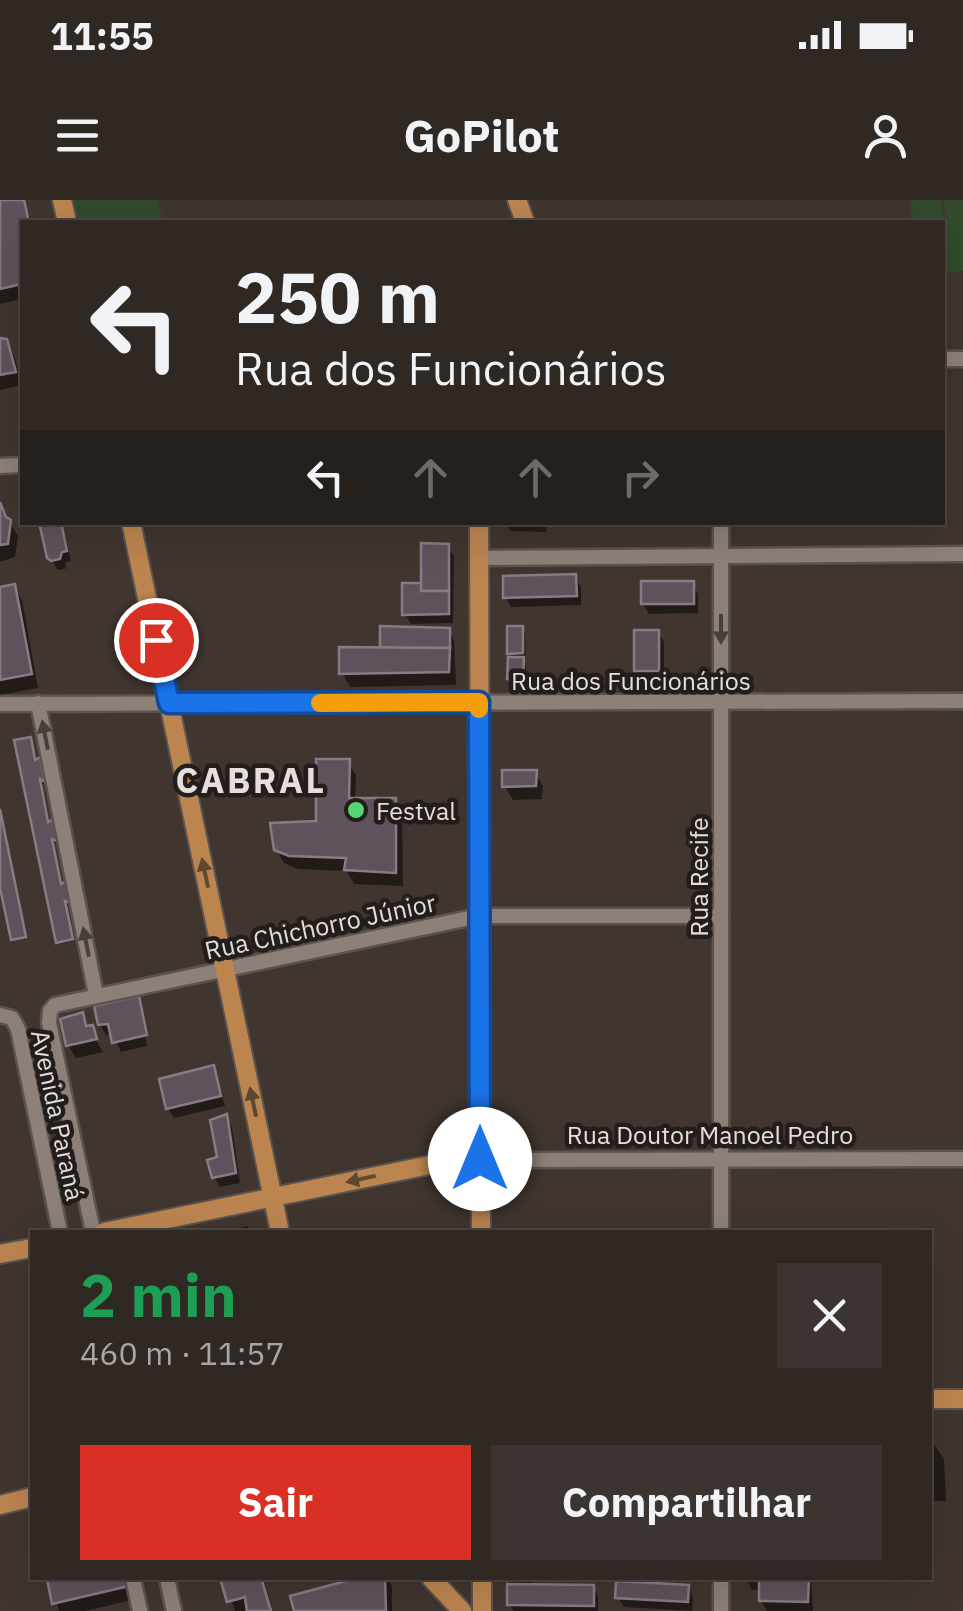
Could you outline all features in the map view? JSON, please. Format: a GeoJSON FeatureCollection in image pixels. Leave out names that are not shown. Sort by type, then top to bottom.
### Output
{"type":"FeatureCollection","features":[{"type":"Feature","properties":{"kind":"main road"},"geometry":{"type":"LineString","coordinates":[[131,525],[280,1230]]}},
{"type":"Feature","properties":{"kind":"main road"},"geometry":{"type":"LineString","coordinates":[[479,525],[480,1230]]}},
{"type":"Feature","properties":{"kind":"main road"},"geometry":{"type":"LineString","coordinates":[[449,1161],[460,1163],[469,1171],[480,1230]]}},
{"type":"Feature","properties":{"kind":"main road","name":"Rua Doutor Manoel Pedro"},"geometry":{"type":"LineString","coordinates":[[114,1230],[449,1161]]}},
{"type":"Feature","properties":{"kind":"main road"},"geometry":{"type":"LineString","coordinates":[[0,1254],[30,1248]]}},
{"type":"Feature","properties":{"kind":"main road"},"geometry":{"type":"LineString","coordinates":[[932,1399],[963,1399]]}},
{"type":"Feature","properties":{"kind":"main road"},"geometry":{"type":"LineString","coordinates":[[0,1504],[30,1498]]}},
{"type":"Feature","properties":{"kind":"main road"},"geometry":{"type":"LineString","coordinates":[[433,1580],[462,1611]]}},
{"type":"Feature","properties":{"kind":"main road"},"geometry":{"type":"LineString","coordinates":[[482,1580],[482,1611]]}},
{"type":"Feature","properties":{"kind":"street","name":"Rua Recife"},"geometry":{"type":"LineString","coordinates":[[721,525],[721,1230]]}},
{"type":"Feature","properties":{"kind":"street"},"geometry":{"type":"LineString","coordinates":[[479,558],[963,554]]}},
{"type":"Feature","properties":{"kind":"street","name":"Rua dos Funcionários"},"geometry":{"type":"LineString","coordinates":[[0,704],[963,702]]}},
{"type":"Feature","properties":{"kind":"street"},"geometry":{"type":"LineString","coordinates":[[38,703],[88,996]]}},
{"type":"Feature","properties":{"kind":"street","name":"Rua Chichorro Júnior"},"geometry":{"type":"LineString","coordinates":[[52,1008],[88,996],[479,916],[721,916]]}},
{"type":"Feature","properties":{"kind":"street","name":"Avenida Paraná"},"geometry":{"type":"LineString","coordinates":[[52,1008],[51,1032],[93,1230]]}},
{"type":"Feature","properties":{"kind":"street","name":"Avenida Paraná"},"geometry":{"type":"LineString","coordinates":[[1,1015],[12,1018],[18,1029],[60,1230]]}},
{"type":"Feature","properties":{"kind":"street","name":"Rua Doutor Manoel Pedro"},"geometry":{"type":"LineString","coordinates":[[449,1161],[963,1159]]}},
{"type":"Feature","properties":{"kind":"street"},"geometry":{"type":"LineString","coordinates":[[133,1580],[140,1611]]}},
{"type":"Feature","properties":{"kind":"street"},"geometry":{"type":"LineString","coordinates":[[167,1580],[174,1611]]}},
{"type":"Feature","properties":{"kind":"street"},"geometry":{"type":"LineString","coordinates":[[721,1580],[721,1611]]}},
{"type":"Feature","properties":{"kind":"green space"},"geometry":{"type":"Polygon","coordinates":[[[69,200],[158,200],[163,220],[73,220],[69,200]]]}},
{"type":"Feature","properties":{"kind":"green space"},"geometry":{"type":"Polygon","coordinates":[[[910,200],[941,200],[944,220],[912,220],[910,200]]]}},
{"type":"Feature","properties":{"kind":"green space"},"geometry":{"type":"Polygon","coordinates":[[[944,200],[963,200],[963,271],[945,273],[944,200]]]}},
{"type":"Feature","properties":{"kind":"building"},"geometry":{"type":"Polygon","coordinates":[[[0,200],[24,200],[29,220],[20,220],[20,284],[0,289],[0,200]]]}},
{"type":"Feature","properties":{"kind":"building"},"geometry":{"type":"Polygon","coordinates":[[[0,338],[7,339],[16,372],[0,375],[0,338]]]}},
{"type":"Feature","properties":{"kind":"building"},"geometry":{"type":"Polygon","coordinates":[[[0,502],[11,520],[8,544],[0,545],[0,502]]]}},
{"type":"Feature","properties":{"kind":"building"},"geometry":{"type":"Polygon","coordinates":[[[40,525],[62,525],[67,551],[62,552],[60,559],[47,558],[40,525]]]}},
{"type":"Feature","properties":{"kind":"building"},"geometry":{"type":"Polygon","coordinates":[[[421,543],[449,544],[449,591],[421,591],[421,543]]]}},
{"type":"Feature","properties":{"kind":"building"},"geometry":{"type":"Polygon","coordinates":[[[576,574],[577,596],[503,598],[503,576],[576,574]]]}},
{"type":"Feature","properties":{"kind":"building"},"geometry":{"type":"Polygon","coordinates":[[[641,581],[694,581],[694,604],[641,604],[641,581]]]}},
{"type":"Feature","properties":{"kind":"building"},"geometry":{"type":"Polygon","coordinates":[[[402,583],[421,583],[421,591],[449,591],[449,614],[402,615],[402,583]]]}},
{"type":"Feature","properties":{"kind":"building"},"geometry":{"type":"Polygon","coordinates":[[[15,584],[32,674],[0,680],[0,587],[15,584]]]}},
{"type":"Feature","properties":{"kind":"building"},"geometry":{"type":"Polygon","coordinates":[[[380,626],[450,628],[450,648],[380,648],[380,626]]]}},
{"type":"Feature","properties":{"kind":"building"},"geometry":{"type":"Polygon","coordinates":[[[507,626],[523,626],[523,653],[507,654],[507,626]]]}},
{"type":"Feature","properties":{"kind":"building"},"geometry":{"type":"Polygon","coordinates":[[[634,630],[659,630],[659,671],[634,671],[634,630]]]}},
{"type":"Feature","properties":{"kind":"building"},"geometry":{"type":"Polygon","coordinates":[[[339,647],[450,648],[449,672],[339,674],[339,647]]]}},
{"type":"Feature","properties":{"kind":"building"},"geometry":{"type":"Polygon","coordinates":[[[508,657],[524,657],[523,680],[507,679],[508,657]]]}},
{"type":"Feature","properties":{"kind":"building"},"geometry":{"type":"Polygon","coordinates":[[[31,737],[35,760],[40,757],[45,782],[40,779],[48,822],[53,819],[57,841],[52,839],[61,884],[66,881],[70,903],[65,901],[73,939],[56,943],[14,740],[31,737]]]}},
{"type":"Feature","properties":{"kind":"building","name":"Festval"},"geometry":{"type":"Polygon","coordinates":[[[316,759],[350,759],[349,798],[396,798],[396,873],[344,870],[346,858],[289,856],[274,850],[270,823],[316,821],[316,759]]]}},
{"type":"Feature","properties":{"kind":"building"},"geometry":{"type":"Polygon","coordinates":[[[502,770],[537,770],[536,786],[502,787],[502,770]]]}},
{"type":"Feature","properties":{"kind":"building"},"geometry":{"type":"Polygon","coordinates":[[[0,809],[26,937],[11,940],[0,888],[0,809]]]}},
{"type":"Feature","properties":{"kind":"building"},"geometry":{"type":"Polygon","coordinates":[[[139,996],[147,1035],[112,1043],[108,1024],[98,1025],[94,1006],[139,996]]]}},
{"type":"Feature","properties":{"kind":"building"},"geometry":{"type":"Polygon","coordinates":[[[83,1012],[86,1026],[93,1025],[97,1039],[66,1046],[60,1019],[83,1012]]]}},
{"type":"Feature","properties":{"kind":"building"},"geometry":{"type":"Polygon","coordinates":[[[214,1065],[221,1096],[166,1109],[159,1079],[214,1065]]]}},
{"type":"Feature","properties":{"kind":"building"},"geometry":{"type":"Polygon","coordinates":[[[227,1114],[236,1173],[212,1178],[207,1160],[217,1157],[210,1120],[227,1114]]]}},
{"type":"Feature","properties":{"kind":"building"},"geometry":{"type":"Polygon","coordinates":[[[47,1580],[128,1580],[129,1586],[52,1604],[47,1580]]]}},
{"type":"Feature","properties":{"kind":"building"},"geometry":{"type":"Polygon","coordinates":[[[221,1580],[262,1580],[271,1611],[247,1611],[245,1597],[227,1602],[221,1580]]]}},
{"type":"Feature","properties":{"kind":"building"},"geometry":{"type":"Polygon","coordinates":[[[221,1580],[262,1580],[271,1611],[247,1611],[245,1597],[227,1602],[221,1580]]]}},
{"type":"Feature","properties":{"kind":"building"},"geometry":{"type":"Polygon","coordinates":[[[350,1580],[385,1580],[386,1611],[294,1611],[290,1596],[350,1580]]]}},
{"type":"Feature","properties":{"kind":"building"},"geometry":{"type":"Polygon","coordinates":[[[759,1580],[809,1580],[808,1602],[759,1601],[759,1580]]]}},
{"type":"Feature","properties":{"kind":"building"},"geometry":{"type":"Polygon","coordinates":[[[616,1581],[689,1585],[688,1602],[615,1598],[616,1581]]]}},
{"type":"Feature","properties":{"kind":"building"},"geometry":{"type":"Polygon","coordinates":[[[507,1584],[594,1585],[594,1606],[507,1605],[507,1584]]]}},
{"type":"Feature","properties":{"kind":"slow traffic"},"geometry":{"type":"LineString","coordinates":[[320,703],[479,702],[479,709]]}},
{"type":"Feature","properties":{"kind":"place","name":"Festval"},"geometry":{"type":"Point","coordinates":[356,810]}},
{"type":"Feature","properties":{"kind":"district","name":"CABRAL"},"geometry":{"type":"Point","coordinates":[251,780]}},
{"type":"Feature","properties":{"kind":"route"},"geometry":{"type":"LineString","coordinates":[[156,640],[169,703],[479,702],[480,1159]]}}]}
